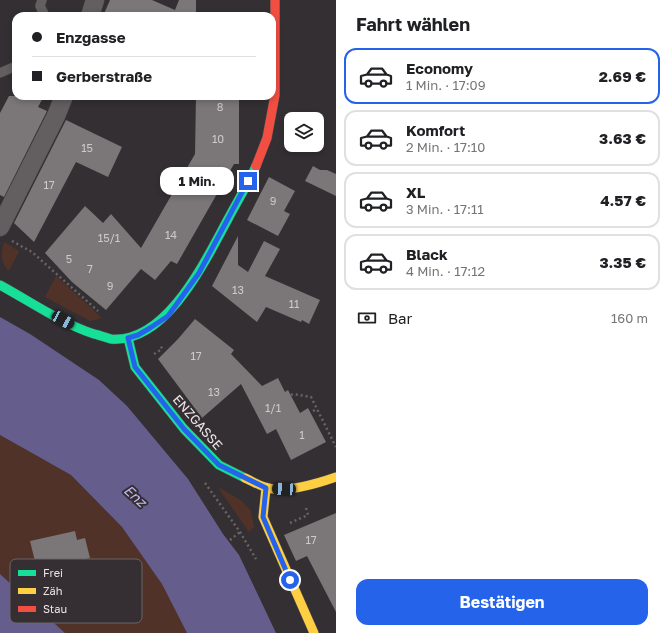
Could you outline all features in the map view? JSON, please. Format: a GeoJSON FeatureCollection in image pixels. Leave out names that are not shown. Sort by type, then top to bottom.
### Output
{"type":"FeatureCollection","features":[{"type":"Feature","properties":{"kind":"street"},"geometry":{"type":"LineString","coordinates":[[91,12],[95,0]]}},
{"type":"Feature","properties":{"kind":"street"},"geometry":{"type":"LineString","coordinates":[[275,0],[275,12]]}},
{"type":"Feature","properties":{"kind":"street"},"geometry":{"type":"LineString","coordinates":[[4,232],[62,100]]}},
{"type":"Feature","properties":{"kind":"street"},"geometry":{"type":"LineString","coordinates":[[0,285],[76,328],[111,339],[128,338],[138,335],[168,316],[199,273],[254,168],[267,138],[274,100]]}},
{"type":"Feature","properties":{"kind":"street","name":"ENZGASSE"},"geometry":{"type":"LineString","coordinates":[[128,338],[135,367],[184,429],[219,465],[266,488]]}},
{"type":"Feature","properties":{"kind":"street"},"geometry":{"type":"LineString","coordinates":[[314,633],[263,517],[266,488],[284,489],[322,482],[336,477]]}},
{"type":"Feature","properties":{"kind":"lane"},"geometry":{"type":"LineString","coordinates":[[42,0],[40,6],[43,12]]}},
{"type":"Feature","properties":{"kind":"lane"},"geometry":{"type":"LineString","coordinates":[[0,73],[12,68]]}},
{"type":"Feature","properties":{"kind":"path"},"geometry":{"type":"LineString","coordinates":[[4,232],[32,252],[102,314]]}},
{"type":"Feature","properties":{"kind":"path"},"geometry":{"type":"LineString","coordinates":[[150,328],[162,349]]}},
{"type":"Feature","properties":{"kind":"path"},"geometry":{"type":"LineString","coordinates":[[291,395],[311,396],[336,447]]}},
{"type":"Feature","properties":{"kind":"path"},"geometry":{"type":"LineString","coordinates":[[313,411],[317,409]]}},
{"type":"Feature","properties":{"kind":"path"},"geometry":{"type":"LineString","coordinates":[[202,478],[248,543],[258,563]]}},
{"type":"Feature","properties":{"kind":"path"},"geometry":{"type":"LineString","coordinates":[[230,540],[240,532]]}},
{"type":"Feature","properties":{"kind":"shaded area"},"geometry":{"type":"Polygon","coordinates":[[[4,242],[19,251],[9,271],[6,268],[2,258],[4,242]]]}},
{"type":"Feature","properties":{"kind":"shaded area"},"geometry":{"type":"Polygon","coordinates":[[[56,276],[101,317],[90,321],[45,297],[56,276]]]}},
{"type":"Feature","properties":{"kind":"shaded area"},"geometry":{"type":"Polygon","coordinates":[[[0,435],[71,475],[122,527],[163,584],[187,633],[65,633],[54,623],[142,623],[142,559],[10,559],[10,583],[0,574],[0,435]]]}},
{"type":"Feature","properties":{"kind":"shaded area"},"geometry":{"type":"Polygon","coordinates":[[[220,488],[242,501],[251,511],[254,527],[249,532],[219,489],[220,488]]]}},
{"type":"Feature","properties":{"kind":"water","name":"Enz"},"geometry":{"type":"Polygon","coordinates":[[[0,317],[30,334],[99,380],[127,406],[188,479],[223,534],[239,555],[276,633],[187,633],[162,584],[122,527],[71,475],[0,435],[0,317]]]}},
{"type":"Feature","properties":{"kind":"water"},"geometry":{"type":"Polygon","coordinates":[[[0,574],[10,583],[10,623],[54,623],[65,633],[0,633],[0,574]]]}},
{"type":"Feature","properties":{"kind":"building"},"geometry":{"type":"Polygon","coordinates":[[[110,0],[152,0],[175,10],[179,0],[196,0],[196,12],[105,12],[110,0]]]}},
{"type":"Feature","properties":{"kind":"building"},"geometry":{"type":"Polygon","coordinates":[[[9,96],[12,96],[12,100],[42,100],[38,107],[47,111],[4,197],[0,195],[0,113],[9,96]]]}},
{"type":"Feature","properties":{"kind":"building"},"geometry":{"type":"Polygon","coordinates":[[[196,100],[239,100],[239,164],[234,164],[177,264],[171,261],[155,280],[141,269],[106,310],[72,282],[45,253],[85,206],[103,223],[111,214],[141,248],[195,154],[196,100]]]}},
{"type":"Feature","properties":{"kind":"building"},"geometry":{"type":"Polygon","coordinates":[[[66,120],[122,147],[108,177],[76,162],[34,242],[14,223],[66,120]]]}},
{"type":"Feature","properties":{"kind":"building"},"geometry":{"type":"Polygon","coordinates":[[[313,166],[320,170],[327,170],[336,174],[336,196],[305,181],[313,166]]]}},
{"type":"Feature","properties":{"kind":"building"},"geometry":{"type":"Polygon","coordinates":[[[269,177],[295,191],[284,211],[290,214],[278,236],[247,220],[269,177]]]}},
{"type":"Feature","properties":{"kind":"building"},"geometry":{"type":"Polygon","coordinates":[[[238,236],[238,265],[248,272],[264,241],[280,249],[265,276],[320,300],[309,324],[266,307],[257,322],[212,286],[238,236]]]}},
{"type":"Feature","properties":{"kind":"building"},"geometry":{"type":"Polygon","coordinates":[[[195,319],[234,350],[231,354],[262,386],[278,378],[285,392],[288,390],[300,413],[308,408],[326,442],[291,460],[276,429],[267,434],[241,384],[202,418],[158,359],[195,319]]]}},
{"type":"Feature","properties":{"kind":"building"},"geometry":{"type":"Polygon","coordinates":[[[336,513],[336,612],[307,556],[296,561],[284,535],[336,513]]]}},
{"type":"Feature","properties":{"kind":"building"},"geometry":{"type":"Polygon","coordinates":[[[75,531],[77,540],[85,538],[90,558],[34,559],[30,541],[75,531]]]}},
{"type":"Feature","properties":{"kind":"traffic: fast"},"geometry":{"type":"LineString","coordinates":[[0,285],[58,318],[94,334],[111,339],[131,337],[150,328],[167,314],[182,296],[208,255],[256,166]]}},
{"type":"Feature","properties":{"kind":"traffic: fast"},"geometry":{"type":"LineString","coordinates":[[128,338],[135,367],[184,429],[219,465],[245,478]]}},
{"type":"Feature","properties":{"kind":"traffic: slow"},"geometry":{"type":"LineString","coordinates":[[245,478],[265,487],[281,489],[301,487],[336,477]]}},
{"type":"Feature","properties":{"kind":"traffic: slow"},"geometry":{"type":"LineString","coordinates":[[266,488],[263,517],[314,633]]}},
{"type":"Feature","properties":{"kind":"traffic: jam"},"geometry":{"type":"LineString","coordinates":[[275,0],[275,12]]}},
{"type":"Feature","properties":{"kind":"traffic: jam"},"geometry":{"type":"LineString","coordinates":[[256,166],[267,138],[274,100]]}},
{"type":"Feature","properties":{"kind":"route"},"geometry":{"type":"LineString","coordinates":[[248,181],[199,273],[168,316],[138,335],[128,338],[135,367],[184,429],[219,465],[266,488],[263,517],[290,580]]}}]}
